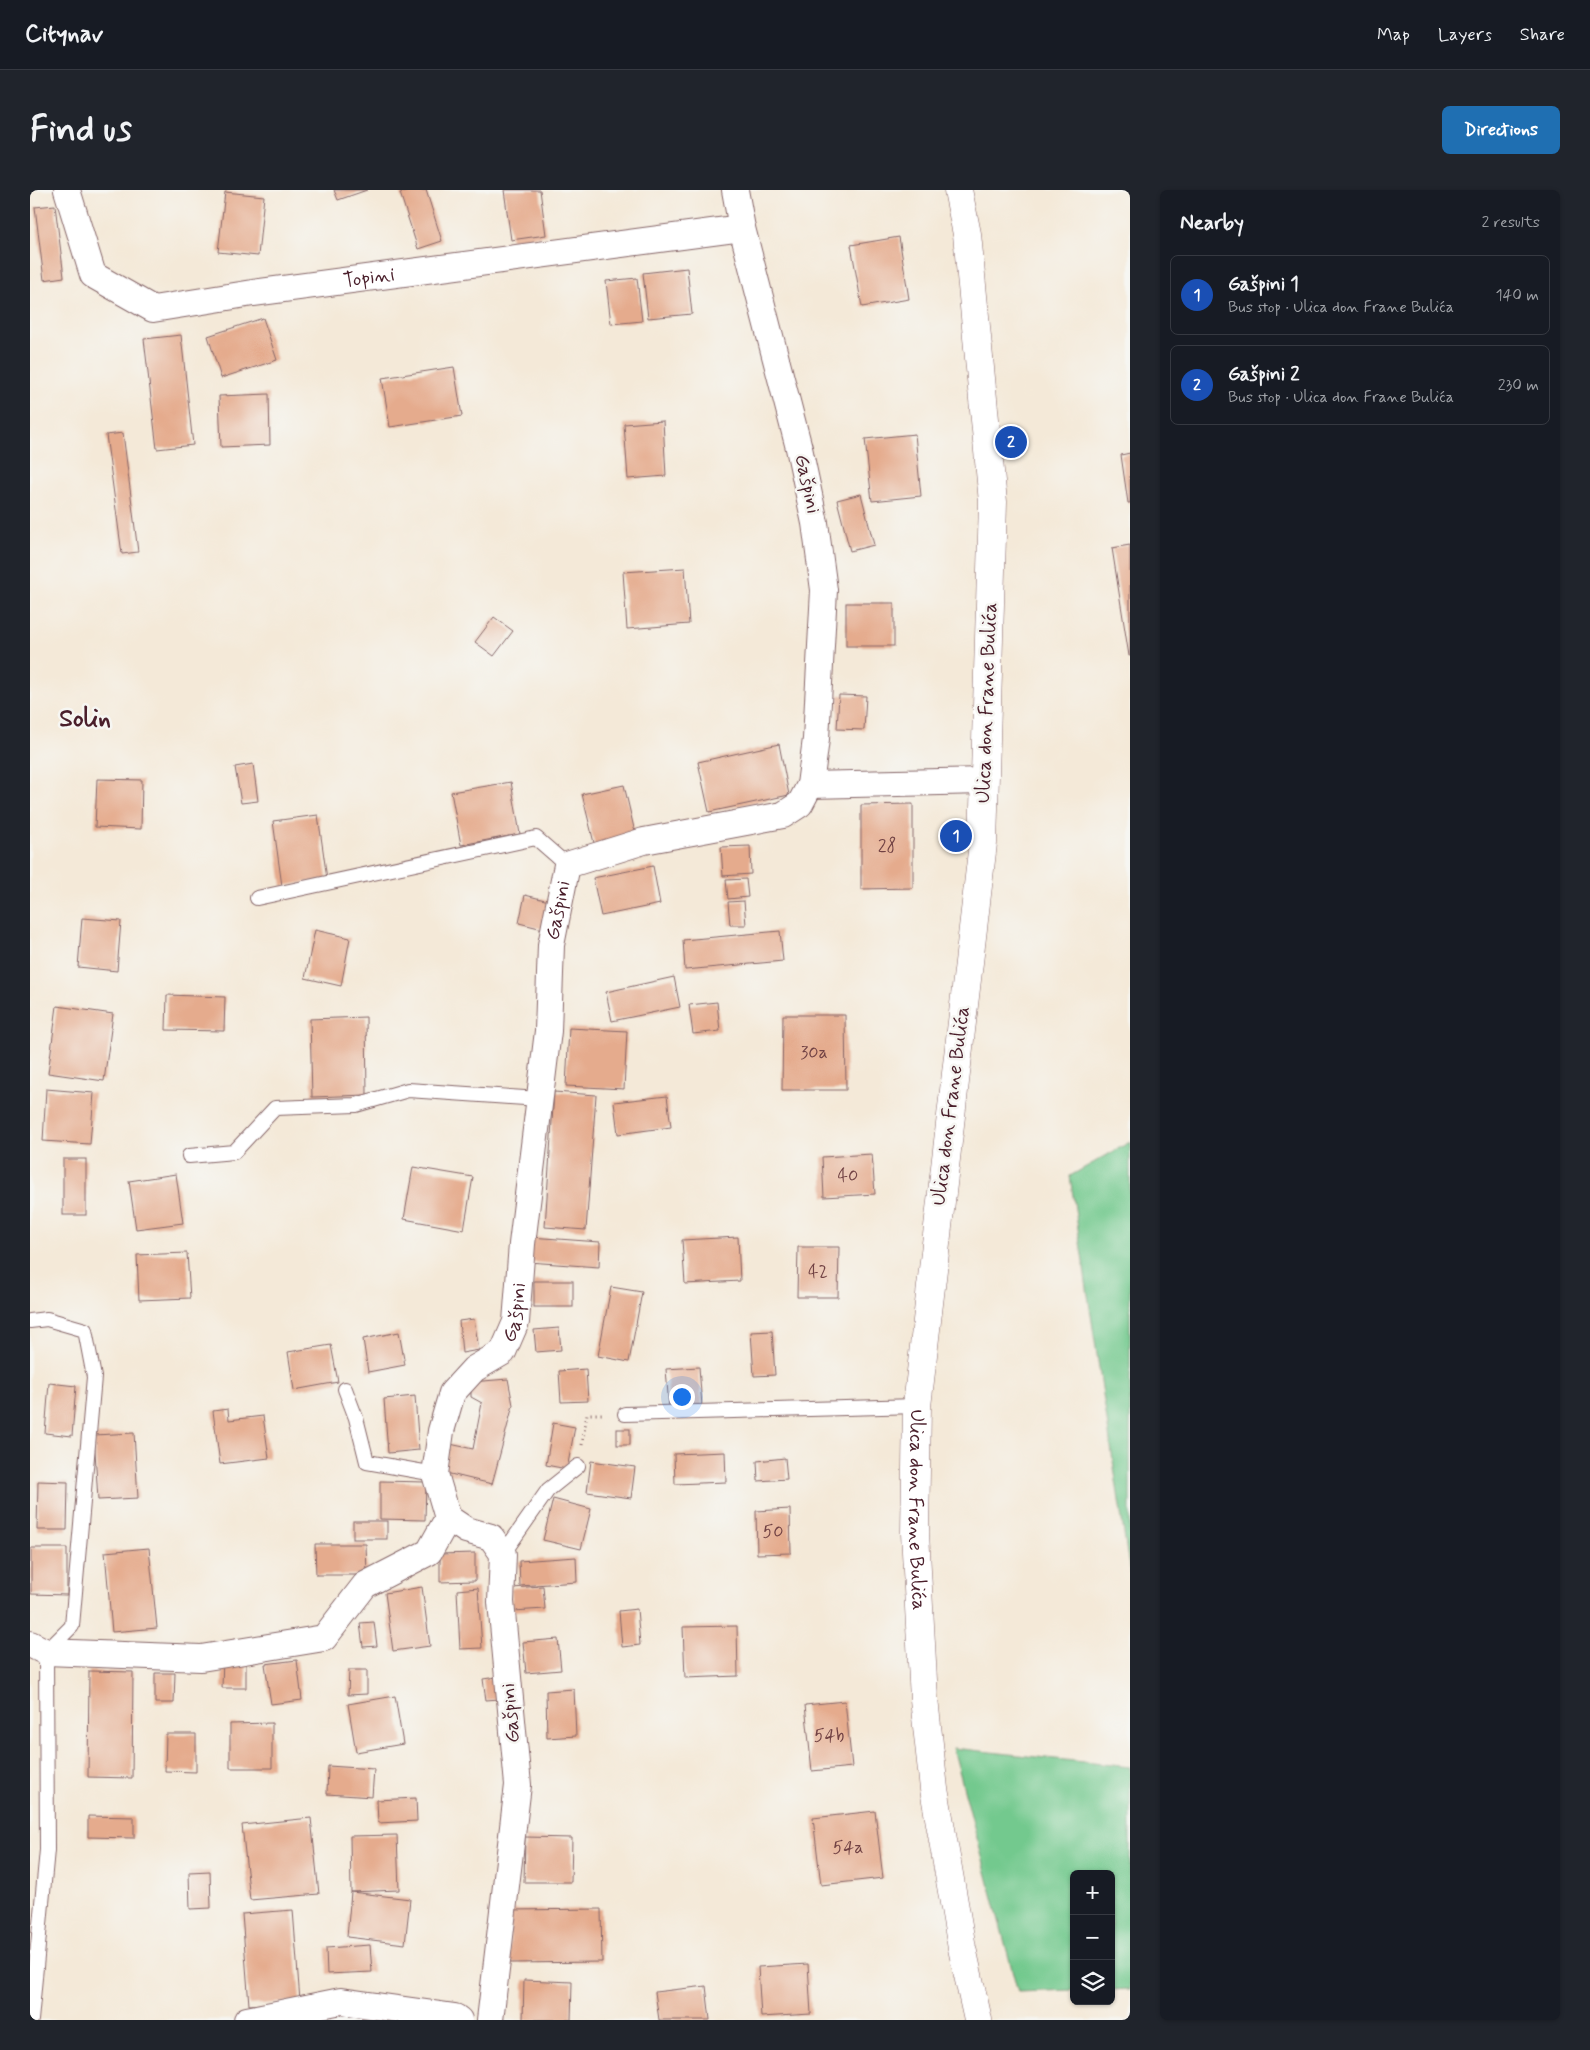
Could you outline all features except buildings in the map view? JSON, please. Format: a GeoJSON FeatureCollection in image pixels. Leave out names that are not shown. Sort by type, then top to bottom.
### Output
{"type":"FeatureCollection","features":[{"type":"Feature","properties":{"kind":"street","name":"Topini"},"geometry":{"type":"LineString","coordinates":[[67,190],[93,275],[154,309],[263,292],[742,228]]}},
{"type":"Feature","properties":{"kind":"street","name":"Gašpini"},"geometry":{"type":"LineString","coordinates":[[448,1518],[434,1474],[441,1431],[452,1393],[474,1369],[504,1352],[516,1322],[522,1244],[548,1030],[551,945],[567,865],[644,841],[783,815],[800,804],[810,785],[816,739],[824,590],[815,523],[799,448],[742,228],[735,190]]}},
{"type":"Feature","properties":{"kind":"street","name":"Ulica don Frane Bulića"},"geometry":{"type":"LineString","coordinates":[[958,190],[967,234],[993,502],[983,842],[917,1406],[915,1533],[924,1699],[934,1788],[962,1948],[978,2020]]}},
{"type":"Feature","properties":{"kind":"street"},"geometry":{"type":"LineString","coordinates":[[810,785],[984,781]]}},
{"type":"Feature","properties":{"kind":"street"},"geometry":{"type":"LineString","coordinates":[[38,1648],[201,1658],[324,1638],[365,1586],[429,1552],[448,1518],[466,1530],[491,1537],[503,1554]]}},
{"type":"Feature","properties":{"kind":"street","name":"Gašpini"},"geometry":{"type":"LineString","coordinates":[[490,2020],[518,1785],[501,1602],[503,1554]]}},
{"type":"Feature","properties":{"kind":"street"},"geometry":{"type":"LineString","coordinates":[[247,2020],[341,2001],[455,2017],[459,2020]]}},
{"type":"Feature","properties":{"kind":"lane"},"geometry":{"type":"LineString","coordinates":[[257,898],[536,838],[567,865]]}},
{"type":"Feature","properties":{"kind":"lane"},"geometry":{"type":"LineString","coordinates":[[189,1156],[234,1152],[275,1108],[356,1105],[408,1090],[540,1099]]}},
{"type":"Feature","properties":{"kind":"lane"},"geometry":{"type":"LineString","coordinates":[[30,1321],[47,1319],[85,1330],[94,1377],[72,1626],[38,1648],[47,1850],[31,2020]]}},
{"type":"Feature","properties":{"kind":"lane"},"geometry":{"type":"LineString","coordinates":[[345,1389],[356,1418],[367,1462],[434,1474]]}},
{"type":"Feature","properties":{"kind":"lane"},"geometry":{"type":"LineString","coordinates":[[625,1414],[917,1406]]}},
{"type":"Feature","properties":{"kind":"lane"},"geometry":{"type":"LineString","coordinates":[[503,1554],[548,1490],[578,1466]]}},
{"type":"Feature","properties":{"kind":"path"},"geometry":{"type":"LineString","coordinates":[[578,1466],[586,1414]]}},
{"type":"Feature","properties":{"kind":"green space"},"geometry":{"type":"Polygon","coordinates":[[[1130,1142],[1130,1573],[1070,1176],[1130,1142]]]}},
{"type":"Feature","properties":{"kind":"green space"},"geometry":{"type":"Polygon","coordinates":[[[953,1748],[1130,1767],[1130,1989],[1115,1990],[1115,1870],[1070,1870],[1070,1990],[1018,1992],[953,1748]]]}},
{"type":"Feature","properties":{"kind":"place","name":"Gašpini 2"},"geometry":{"type":"Point","coordinates":[1011,442]}},
{"type":"Feature","properties":{"kind":"place","name":"Gašpini 1"},"geometry":{"type":"Point","coordinates":[956,836]}},
{"type":"Feature","properties":{"kind":"district","name":"Solin"},"geometry":{"type":"Point","coordinates":[85,719]}}]}
